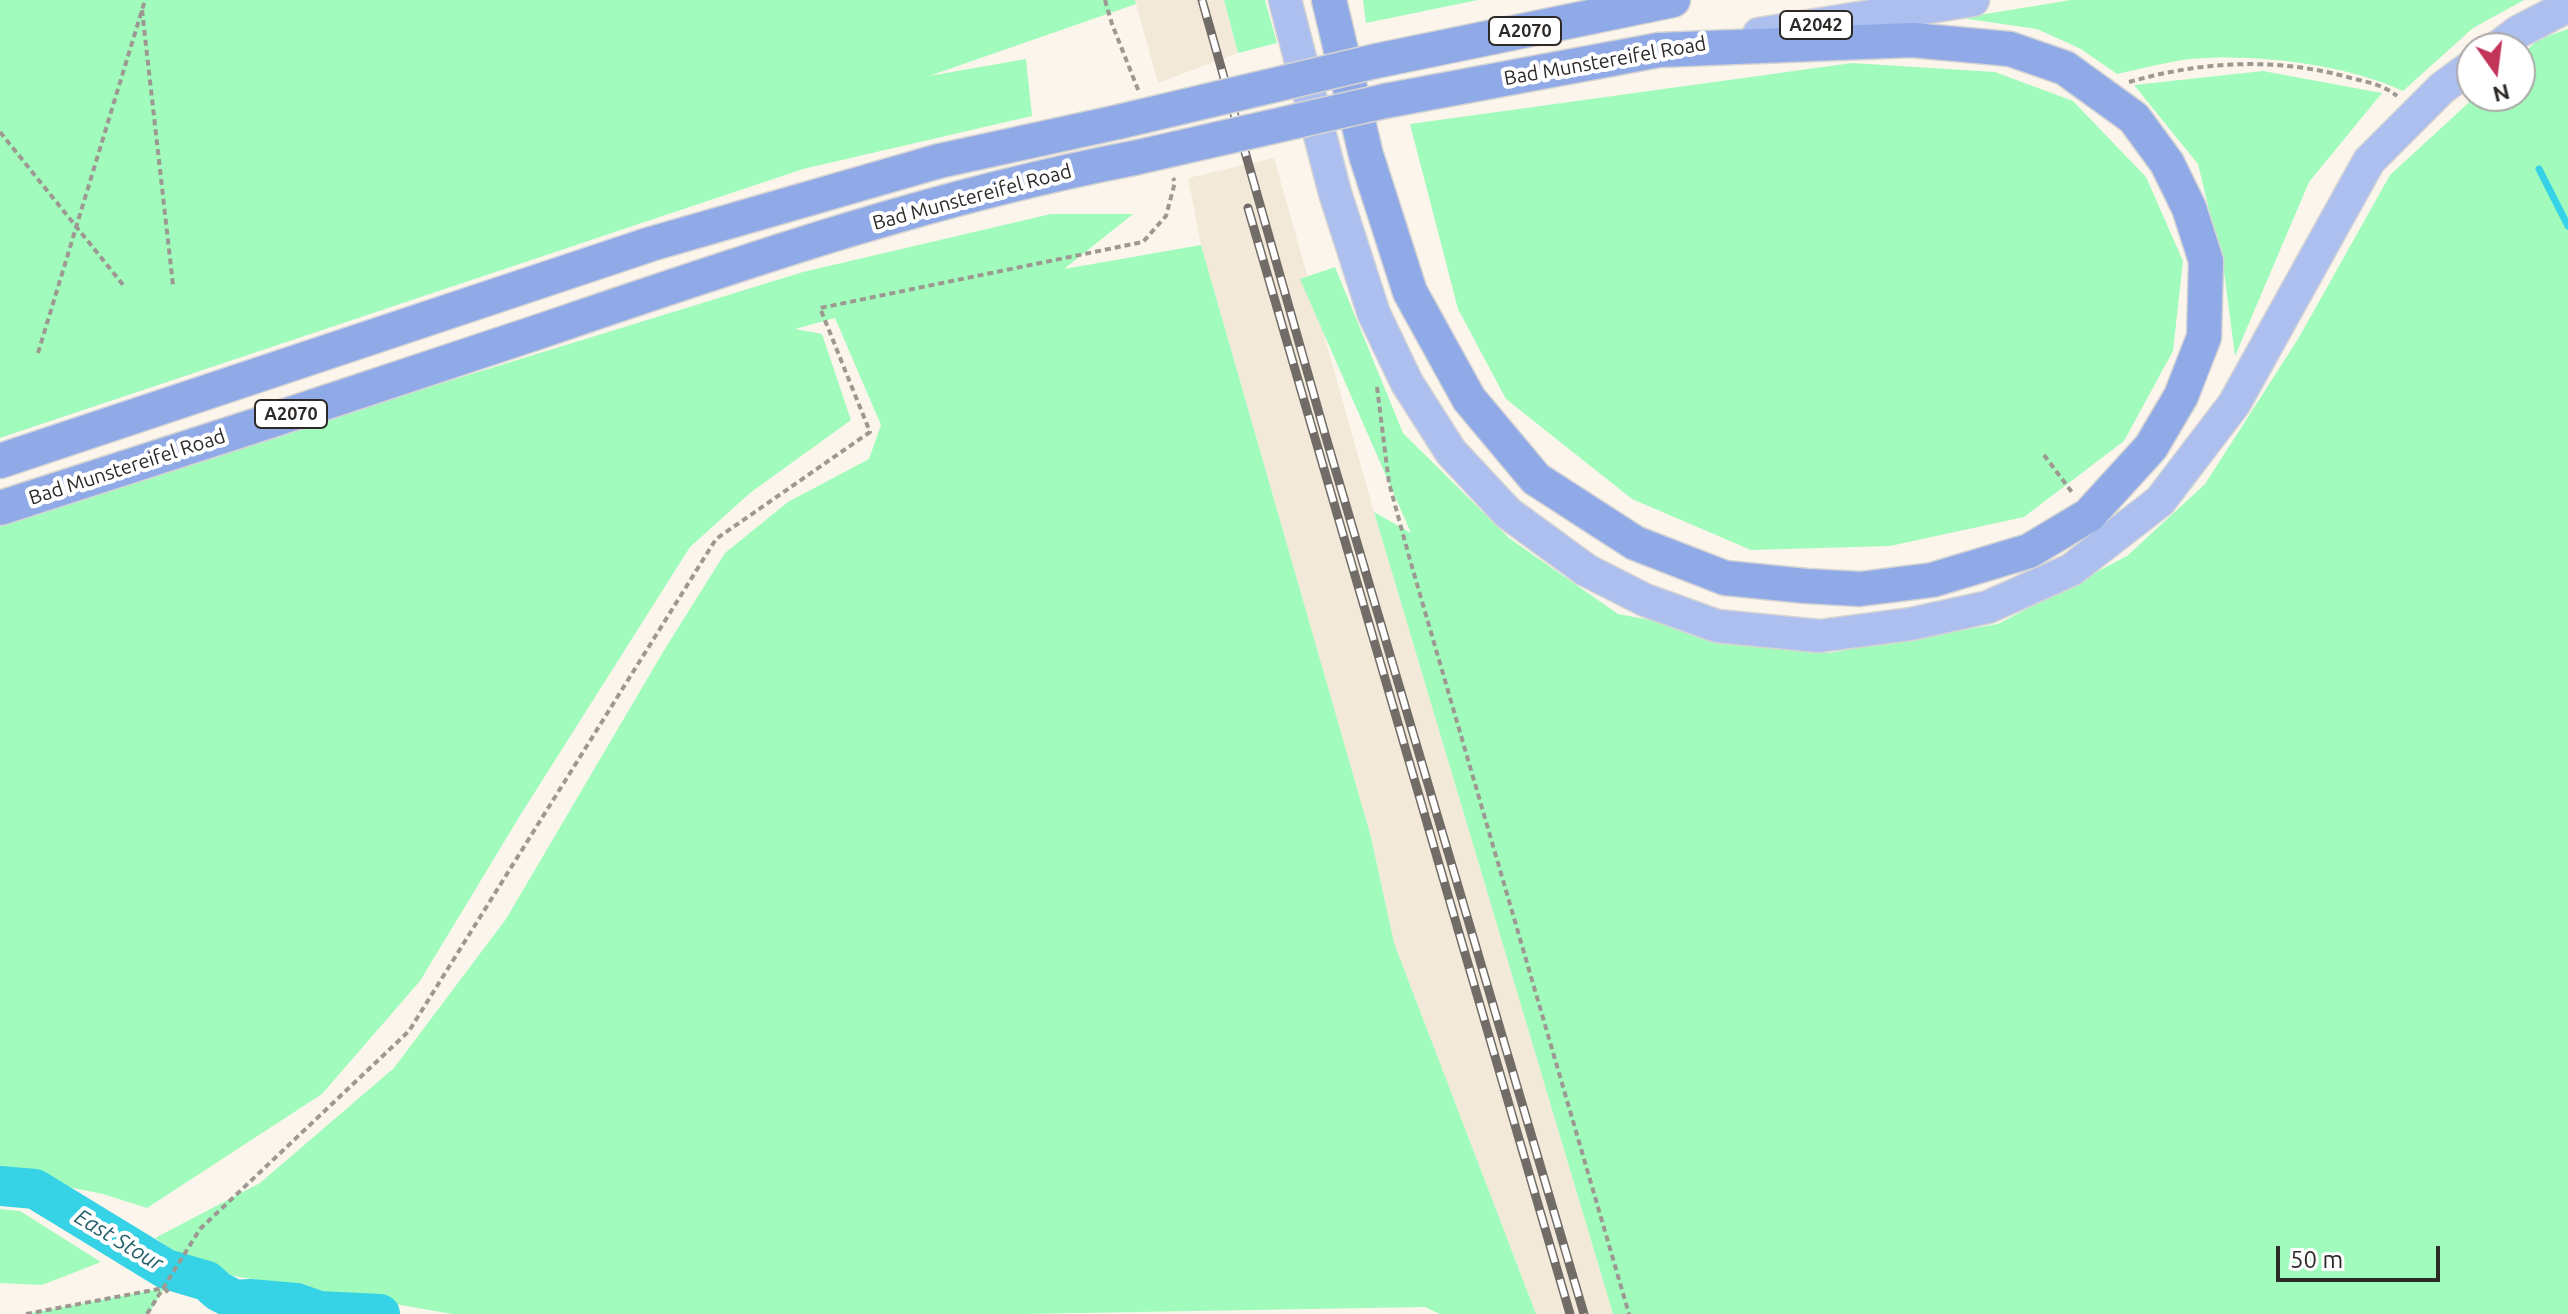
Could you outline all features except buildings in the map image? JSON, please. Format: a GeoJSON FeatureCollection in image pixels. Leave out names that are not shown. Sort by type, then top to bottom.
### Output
{"type":"FeatureCollection","features":[{"type":"Feature","properties":{"kind":"highway"},"geometry":{"type":"LineString","coordinates":[[1329,0],[1366,155],[1410,292],[1469,399],[1536,479],[1635,543],[1725,578],[1806,586],[1860,589],[1932,580],[2029,551],[2089,515],[2151,447],[2181,396],[2204,337],[2206,261],[2189,208],[2167,163],[2134,118],[2065,68],[2010,49],[1961,42],[1912,40],[1659,50]]}},
{"type":"Feature","properties":{"kind":"highway","name":"Bad Munstereifel Road"},"geometry":{"type":"LineString","coordinates":[[0,461],[651,244],[939,161],[1376,61],[1673,0]]}},
{"type":"Feature","properties":{"kind":"highway","name":"Bad Munstereifel Road"},"geometry":{"type":"LineString","coordinates":[[0,508],[936,203],[1060,172],[1385,101],[1659,50]]}},
{"type":"Feature","properties":{"kind":"main road"},"geometry":{"type":"LineString","coordinates":[[1285,0],[1335,193],[1374,314],[1407,383],[1451,452],[1508,513],[1586,570],[1645,600],[1717,626],[1819,636],[1911,624],[1988,607],[2071,570],[2160,501],[2234,404],[2369,161],[2456,78]]}},
{"type":"Feature","properties":{"kind":"main road","name":"Bad Munstereifel Road"},"geometry":{"type":"LineString","coordinates":[[1659,50],[1973,0]]}},
{"type":"Feature","properties":{"kind":"main road"},"geometry":{"type":"LineString","coordinates":[[2518,32],[2568,6]]}},
{"type":"Feature","properties":{"kind":"path"},"geometry":{"type":"LineString","coordinates":[[38,353],[145,0]]}},
{"type":"Feature","properties":{"kind":"path"},"geometry":{"type":"LineString","coordinates":[[1105,0],[1141,96]]}},
{"type":"Feature","properties":{"kind":"path"},"geometry":{"type":"LineString","coordinates":[[142,7],[173,285]]}},
{"type":"Feature","properties":{"kind":"path"},"geometry":{"type":"LineString","coordinates":[[2104,96],[2130,81],[2191,67],[2261,62],[2323,70],[2387,88],[2417,113]]}},
{"type":"Feature","properties":{"kind":"path"},"geometry":{"type":"LineString","coordinates":[[0,132],[124,286]]}},
{"type":"Feature","properties":{"kind":"path"},"geometry":{"type":"LineString","coordinates":[[148,1314],[200,1229],[409,1031],[716,539],[870,432],[820,308],[1143,242],[1166,216],[1175,182],[1169,168]]}},
{"type":"Feature","properties":{"kind":"path"},"geometry":{"type":"LineString","coordinates":[[2044,455],[2089,515]]}},
{"type":"Feature","properties":{"kind":"path"},"geometry":{"type":"LineString","coordinates":[[1410,560],[1629,1314]]}},
{"type":"Feature","properties":{"kind":"path"},"geometry":{"type":"LineString","coordinates":[[164,1288],[171,1295]]}},
{"type":"Feature","properties":{"kind":"path"},"geometry":{"type":"LineString","coordinates":[[26,1314],[164,1288]]}},
{"type":"Feature","properties":{"kind":"shaded area"},"geometry":{"type":"Polygon","coordinates":[[[1135,0],[1224,0],[1238,53],[1158,83],[1135,0]]]}},
{"type":"Feature","properties":{"kind":"shaded area"},"geometry":{"type":"Polygon","coordinates":[[[1274,158],[1374,512],[1613,1314],[1536,1314],[1394,943],[1371,837],[1201,245],[1188,178],[1274,158]]]}},
{"type":"Feature","properties":{"kind":"green space"},"geometry":{"type":"Polygon","coordinates":[[[0,0],[1135,0],[1136,4],[929,76],[1026,59],[1032,116],[803,169],[0,438],[0,0]]]}},
{"type":"Feature","properties":{"kind":"green space"},"geometry":{"type":"Polygon","coordinates":[[[1224,0],[1265,0],[1277,43],[1238,53],[1224,0]]]}},
{"type":"Feature","properties":{"kind":"green space"},"geometry":{"type":"Polygon","coordinates":[[[1363,0],[1478,0],[1366,23],[1363,0]]]}},
{"type":"Feature","properties":{"kind":"green space"},"geometry":{"type":"Polygon","coordinates":[[[2071,0],[2524,0],[2469,32],[2456,32],[2456,43],[2403,91],[2327,67],[2270,59],[2190,59],[2117,74],[2081,49],[2037,29],[1961,18],[2071,0]]]}},
{"type":"Feature","properties":{"kind":"green space"},"geometry":{"type":"Polygon","coordinates":[[[2568,29],[2568,1314],[1613,1314],[1374,512],[1411,533],[1300,279],[1335,267],[1403,433],[1509,538],[1618,614],[1829,653],[1998,624],[2127,556],[2205,484],[2298,339],[2390,175],[2459,112],[2536,112],[2536,42],[2568,29]]]}},
{"type":"Feature","properties":{"kind":"green space"},"geometry":{"type":"Polygon","coordinates":[[[1852,63],[1995,72],[2073,101],[2146,177],[2183,261],[2173,351],[2124,441],[2024,517],[1890,546],[1751,550],[1632,499],[1506,399],[1458,309],[1410,124],[1852,63]]]}},
{"type":"Feature","properties":{"kind":"green space"},"geometry":{"type":"Polygon","coordinates":[[[2263,71],[2382,93],[2309,182],[2235,356],[2224,271],[2198,164],[2134,85],[2263,71]]]}},
{"type":"Feature","properties":{"kind":"green space"},"geometry":{"type":"Polygon","coordinates":[[[1051,214],[1133,214],[1064,269],[1201,245],[1371,837],[1394,943],[1536,1314],[1440,1314],[1425,1307],[1024,1314],[452,1314],[200,1270],[155,1238],[260,1183],[394,1068],[506,919],[725,553],[788,502],[869,459],[881,425],[835,318],[795,329],[822,334],[851,420],[750,493],[690,547],[521,814],[420,981],[322,1094],[147,1208],[103,1194],[0,1173],[0,525],[423,389],[803,272],[1051,214]]]}},
{"type":"Feature","properties":{"kind":"green space"},"geometry":{"type":"Polygon","coordinates":[[[0,1209],[20,1211],[101,1262],[42,1285],[0,1283],[0,1209]]]}},
{"type":"Feature","properties":{"kind":"green space"},"geometry":{"type":"Polygon","coordinates":[[[164,1288],[149,1314],[26,1314],[164,1288]]]}},
{"type":"Feature","properties":{"kind":"waterway"},"geometry":{"type":"LineString","coordinates":[[2539,169],[2568,226]]}},
{"type":"Feature","properties":{"kind":"waterway","name":"East Stour"},"geometry":{"type":"LineString","coordinates":[[0,1186],[35,1189],[166,1269],[207,1281],[235,1300],[296,1303],[319,1311],[380,1314]]}},
{"type":"Feature","properties":{"kind":"railway"},"geometry":{"type":"LineString","coordinates":[[1202,0],[1325,434],[1584,1314]]}},
{"type":"Feature","properties":{"kind":"railway"},"geometry":{"type":"LineString","coordinates":[[1248,208],[1570,1314]]}}]}
